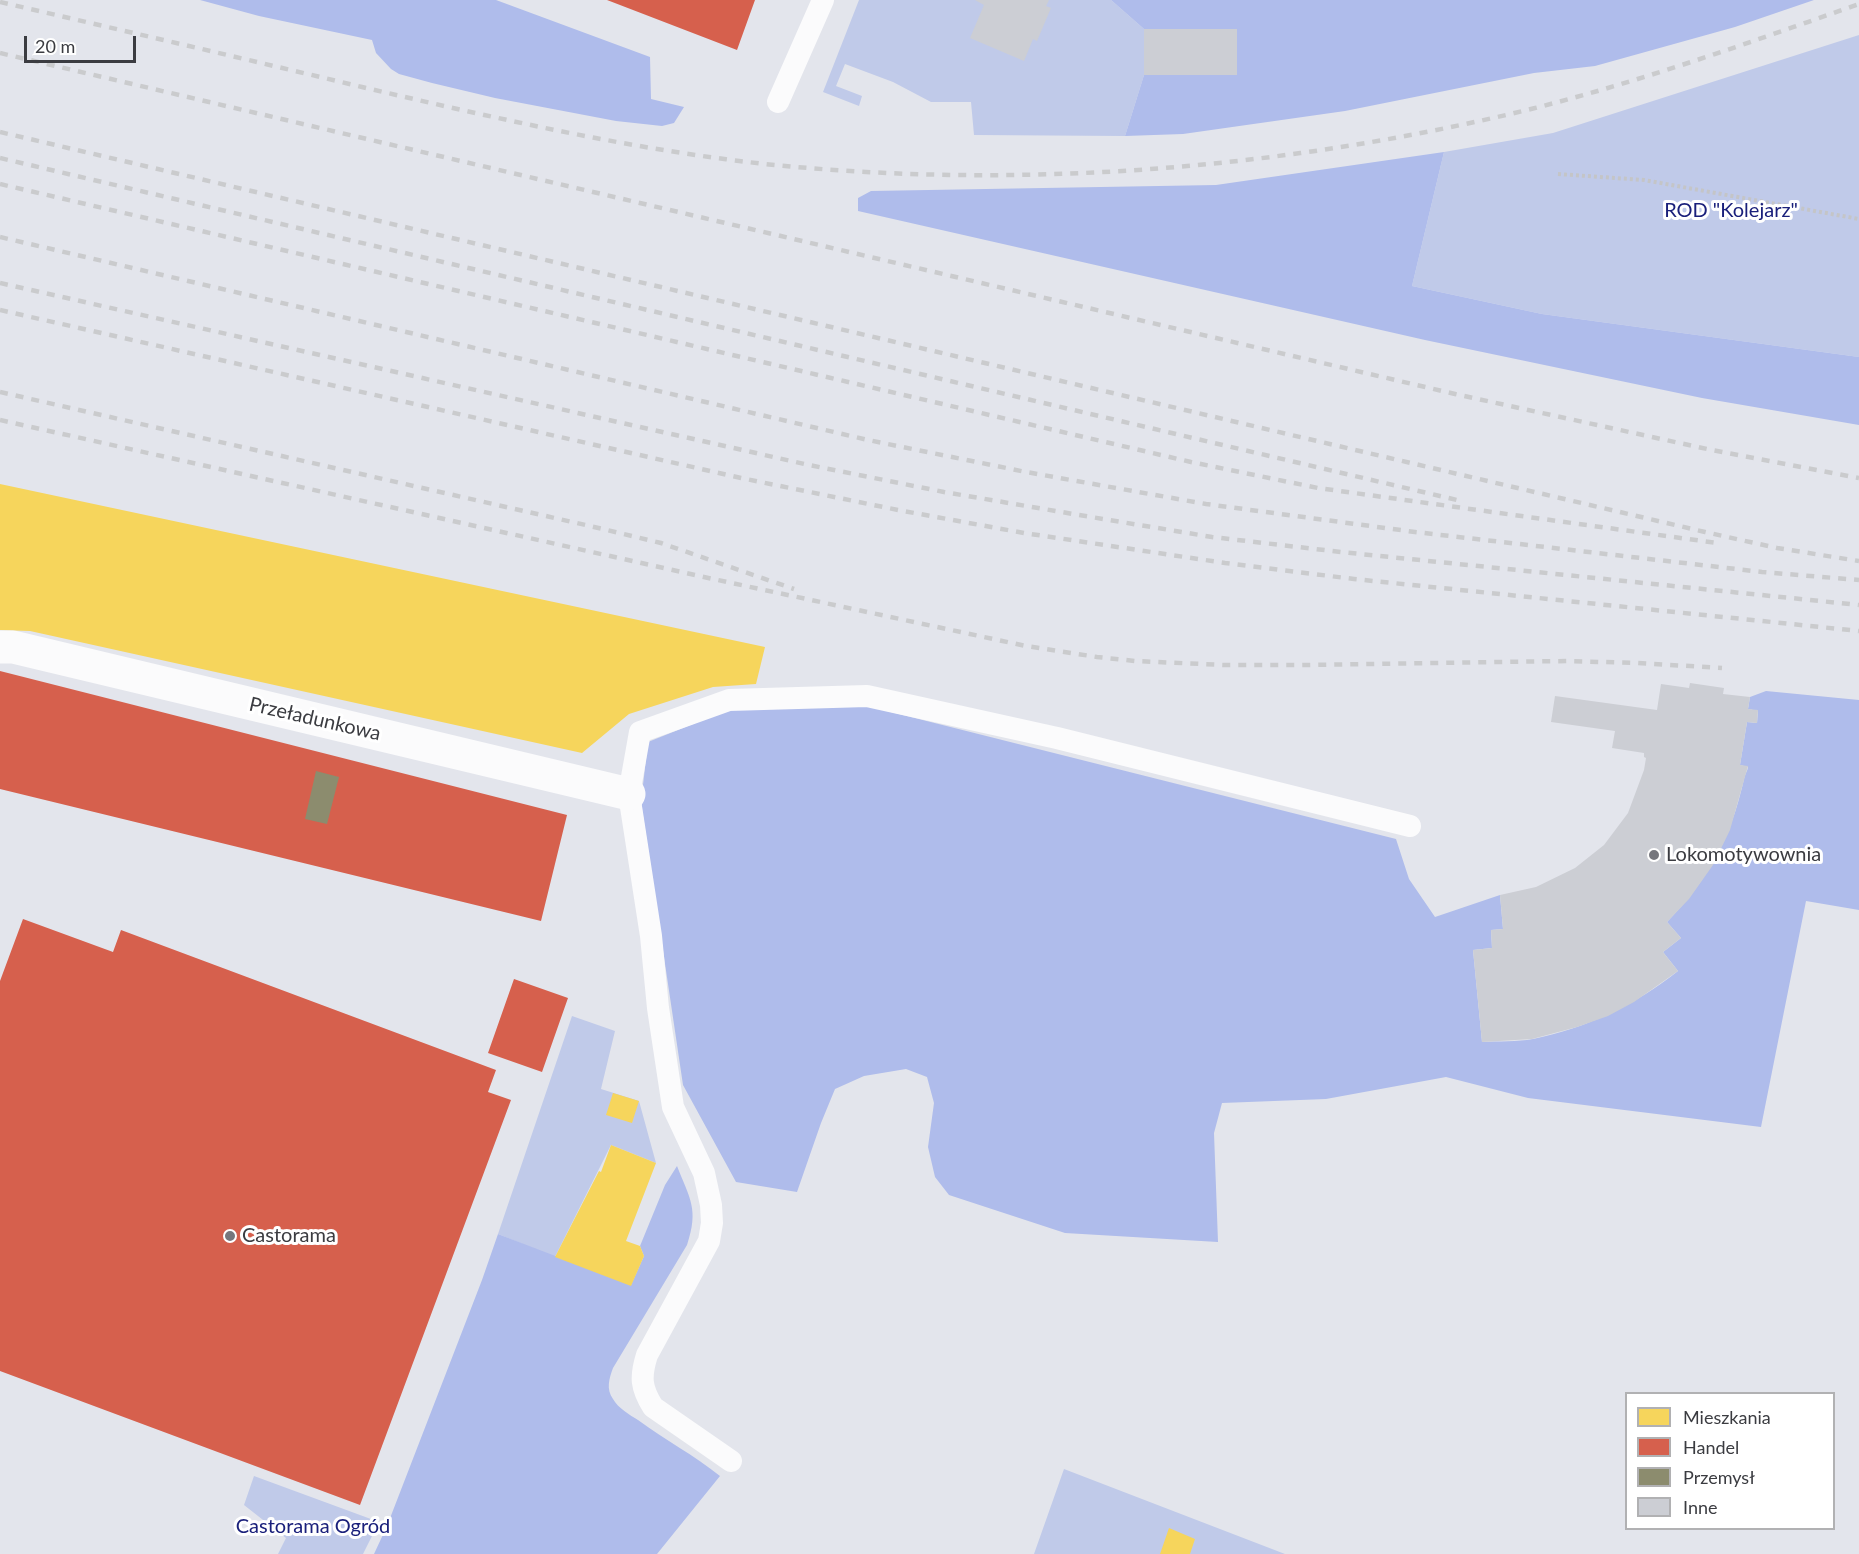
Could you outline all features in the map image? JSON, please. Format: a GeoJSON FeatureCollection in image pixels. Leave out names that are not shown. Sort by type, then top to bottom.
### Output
{"type":"FeatureCollection","features":[{"type":"Feature","properties":{"kind":"street","name":"Przeładunkowa"},"geometry":{"type":"LineString","coordinates":[[0,647],[13,647],[629,794]]}},
{"type":"Feature","properties":{"kind":"lane"},"geometry":{"type":"LineString","coordinates":[[778,102],[823,0]]}},
{"type":"Feature","properties":{"kind":"lane"},"geometry":{"type":"LineString","coordinates":[[731,1461],[653,1407],[642,1384],[647,1355],[710,1241],[712,1223],[711,1205],[704,1173],[673,1107],[658,1008],[651,936],[629,794],[640,732],[729,700],[867,696],[1057,738],[1410,826]]}},
{"type":"Feature","properties":{"kind":"path"},"geometry":{"type":"LineString","coordinates":[[1558,174],[1644,180],[1859,219]]}},
{"type":"Feature","properties":{"kind":"green space"},"geometry":{"type":"Polygon","coordinates":[[[859,0],[1111,0],[1144,29],[1144,75],[1125,136],[974,135],[971,102],[931,102],[893,82],[845,64],[836,86],[862,96],[859,106],[823,92],[859,0]]]}},
{"type":"Feature","properties":{"kind":"green space","name":"ROD \"Kolejarz\""},"geometry":{"type":"Polygon","coordinates":[[[1859,35],[1859,357],[1542,314],[1412,286],[1444,152],[1553,133],[1859,35]]]}},
{"type":"Feature","properties":{"kind":"green space"},"geometry":{"type":"Polygon","coordinates":[[[572,1016],[615,1031],[601,1089],[639,1101],[656,1163],[611,1145],[555,1257],[498,1234],[572,1016]]]}},
{"type":"Feature","properties":{"kind":"green space"},"geometry":{"type":"Polygon","coordinates":[[[1064,1469],[1285,1554],[1034,1554],[1064,1469]]]}},
{"type":"Feature","properties":{"kind":"green space","name":"Castorama Ogród"},"geometry":{"type":"Polygon","coordinates":[[[254,1476],[379,1522],[363,1554],[278,1554],[286,1538],[244,1505],[254,1476]]]}},
{"type":"Feature","properties":{"kind":"shaded area"},"geometry":{"type":"Polygon","coordinates":[[[200,0],[496,0],[650,57],[651,99],[684,107],[674,123],[662,126],[616,121],[495,98],[399,74],[376,53],[372,40],[259,16],[200,0]]]}},
{"type":"Feature","properties":{"kind":"shaded area"},"geometry":{"type":"Polygon","coordinates":[[[1111,0],[1814,0],[1735,27],[1595,66],[1534,73],[1345,111],[1183,134],[1125,136],[1144,75],[1144,29],[1111,0]]]}},
{"type":"Feature","properties":{"kind":"shaded area"},"geometry":{"type":"Polygon","coordinates":[[[1444,152],[1412,286],[1542,314],[1859,357],[1859,425],[1702,398],[1425,340],[858,211],[858,198],[871,191],[1216,185],[1444,152]]]}},
{"type":"Feature","properties":{"kind":"shaded area"},"geometry":{"type":"Polygon","coordinates":[[[1766,691],[1859,700],[1859,910],[1806,901],[1761,1127],[1528,1098],[1446,1077],[1326,1099],[1222,1103],[1214,1133],[1218,1242],[1065,1233],[949,1195],[935,1177],[928,1147],[934,1103],[927,1077],[906,1069],[864,1076],[835,1089],[797,1192],[736,1182],[683,1085],[641,802],[648,742],[728,710],[863,705],[1396,839],[1409,879],[1435,917],[1500,895],[1503,929],[1491,930],[1492,948],[1473,950],[1482,1042],[1527,1040],[1572,1029],[1627,1005],[1678,971],[1663,952],[1681,938],[1667,922],[1706,873],[1725,839],[1748,767],[1740,765],[1747,722],[1757,723],[1758,711],[1748,709],[1750,697],[1766,691]]]}},
{"type":"Feature","properties":{"kind":"shaded area"},"geometry":{"type":"Polygon","coordinates":[[[677,1166],[693,1213],[691,1233],[687,1245],[613,1368],[609,1388],[615,1402],[624,1411],[720,1476],[657,1554],[374,1554],[387,1526],[498,1234],[631,1285],[644,1256],[640,1246],[665,1185],[677,1166]]]}},
{"type":"Feature","properties":{"kind":"building: Mieszkania"},"geometry":{"type":"Polygon","coordinates":[[[0,484],[765,647],[756,684],[713,687],[629,714],[582,753],[30,631],[0,630],[0,484]]]}},
{"type":"Feature","properties":{"kind":"building: Mieszkania"},"geometry":{"type":"Polygon","coordinates":[[[28,698],[170,727],[160,774],[98,761],[93,789],[13,773],[28,698]]]}},
{"type":"Feature","properties":{"kind":"building: Mieszkania"},"geometry":{"type":"Polygon","coordinates":[[[613,1093],[639,1101],[632,1123],[606,1115],[613,1093]]]}},
{"type":"Feature","properties":{"kind":"building: Mieszkania"},"geometry":{"type":"Polygon","coordinates":[[[611,1145],[656,1163],[626,1241],[640,1246],[644,1256],[631,1286],[555,1257],[599,1171],[601,1172],[611,1145]]]}},
{"type":"Feature","properties":{"kind":"building: Mieszkania"},"geometry":{"type":"Polygon","coordinates":[[[1169,1528],[1195,1539],[1190,1554],[1160,1554],[1169,1528]]]}},
{"type":"Feature","properties":{"kind":"building: Handel"},"geometry":{"type":"Polygon","coordinates":[[[607,0],[755,0],[737,50],[607,0]]]}},
{"type":"Feature","properties":{"kind":"building: Handel"},"geometry":{"type":"Polygon","coordinates":[[[0,671],[567,815],[541,921],[0,789],[0,671]]]}},
{"type":"Feature","properties":{"kind":"building: Handel","name":"Castorama"},"geometry":{"type":"Polygon","coordinates":[[[23,919],[113,952],[121,930],[496,1070],[488,1092],[511,1100],[360,1505],[0,1371],[0,981],[23,919]]]}},
{"type":"Feature","properties":{"kind":"building: Handel"},"geometry":{"type":"Polygon","coordinates":[[[514,979],[568,998],[542,1072],[488,1053],[514,979]]]}},
{"type":"Feature","properties":{"kind":"building: Przemysł"},"geometry":{"type":"Polygon","coordinates":[[[316,771],[339,777],[327,824],[305,819],[316,771]]]}},
{"type":"Feature","properties":{"kind":"building: Inne"},"geometry":{"type":"Polygon","coordinates":[[[975,0],[1049,0],[1046,6],[1051,8],[1037,41],[1033,39],[1024,61],[970,38],[984,5],[975,0]]]}},
{"type":"Feature","properties":{"kind":"building: Inne"},"geometry":{"type":"Polygon","coordinates":[[[1144,29],[1237,29],[1237,75],[1144,75],[1144,29]]]}},
{"type":"Feature","properties":{"kind":"building: Inne","name":"Lokomotywownia"},"geometry":{"type":"Polygon","coordinates":[[[1690,683],[1724,688],[1723,694],[1750,697],[1748,709],[1758,710],[1757,723],[1747,722],[1740,765],[1748,766],[1730,830],[1713,865],[1689,899],[1667,922],[1681,938],[1663,952],[1678,971],[1634,1002],[1608,1016],[1532,1039],[1482,1042],[1473,950],[1492,948],[1491,930],[1503,929],[1500,895],[1536,887],[1575,868],[1604,845],[1628,813],[1644,770],[1646,758],[1644,753],[1612,748],[1615,731],[1551,722],[1555,696],[1657,710],[1661,684],[1689,688],[1690,683]]]}},
{"type":"Feature","properties":{"kind":"railway"},"geometry":{"type":"LineString","coordinates":[[0,2],[562,132],[663,150],[765,164],[860,172],[955,175],[1050,174],[1241,161],[1336,148],[1430,131],[1523,111],[1608,88],[1692,62],[1859,4]]}},
{"type":"Feature","properties":{"kind":"railway"},"geometry":{"type":"LineString","coordinates":[[0,53],[1455,394],[1707,449],[1859,478]]}},
{"type":"Feature","properties":{"kind":"railway"},"geometry":{"type":"LineString","coordinates":[[0,132],[1705,532],[1777,548],[1859,561]]}},
{"type":"Feature","properties":{"kind":"railway"},"geometry":{"type":"LineString","coordinates":[[0,158],[1457,500]]}},
{"type":"Feature","properties":{"kind":"railway"},"geometry":{"type":"LineString","coordinates":[[0,184],[1191,462],[1318,488],[1717,543]]}},
{"type":"Feature","properties":{"kind":"railway"},"geometry":{"type":"LineString","coordinates":[[0,237],[868,440],[1026,472],[1206,504],[1415,532],[1762,572],[1859,580]]}},
{"type":"Feature","properties":{"kind":"railway"},"geometry":{"type":"LineString","coordinates":[[0,283],[809,465],[944,492],[1212,537],[1859,605]]}},
{"type":"Feature","properties":{"kind":"railway"},"geometry":{"type":"LineString","coordinates":[[0,310],[741,478],[1024,533],[1225,563],[1354,579],[1859,631]]}},
{"type":"Feature","properties":{"kind":"railway"},"geometry":{"type":"LineString","coordinates":[[0,392],[661,543],[794,589]]}},
{"type":"Feature","properties":{"kind":"railway"},"geometry":{"type":"LineString","coordinates":[[0,420],[713,579],[1026,646],[1097,657],[1224,665],[1567,661],[1722,668]]}},
{"type":"Feature","properties":{"kind":"place","name":"Lokomotywownia"},"geometry":{"type":"Point","coordinates":[1654,855]}},
{"type":"Feature","properties":{"kind":"place","name":"Castorama"},"geometry":{"type":"Point","coordinates":[230,1236]}}]}
